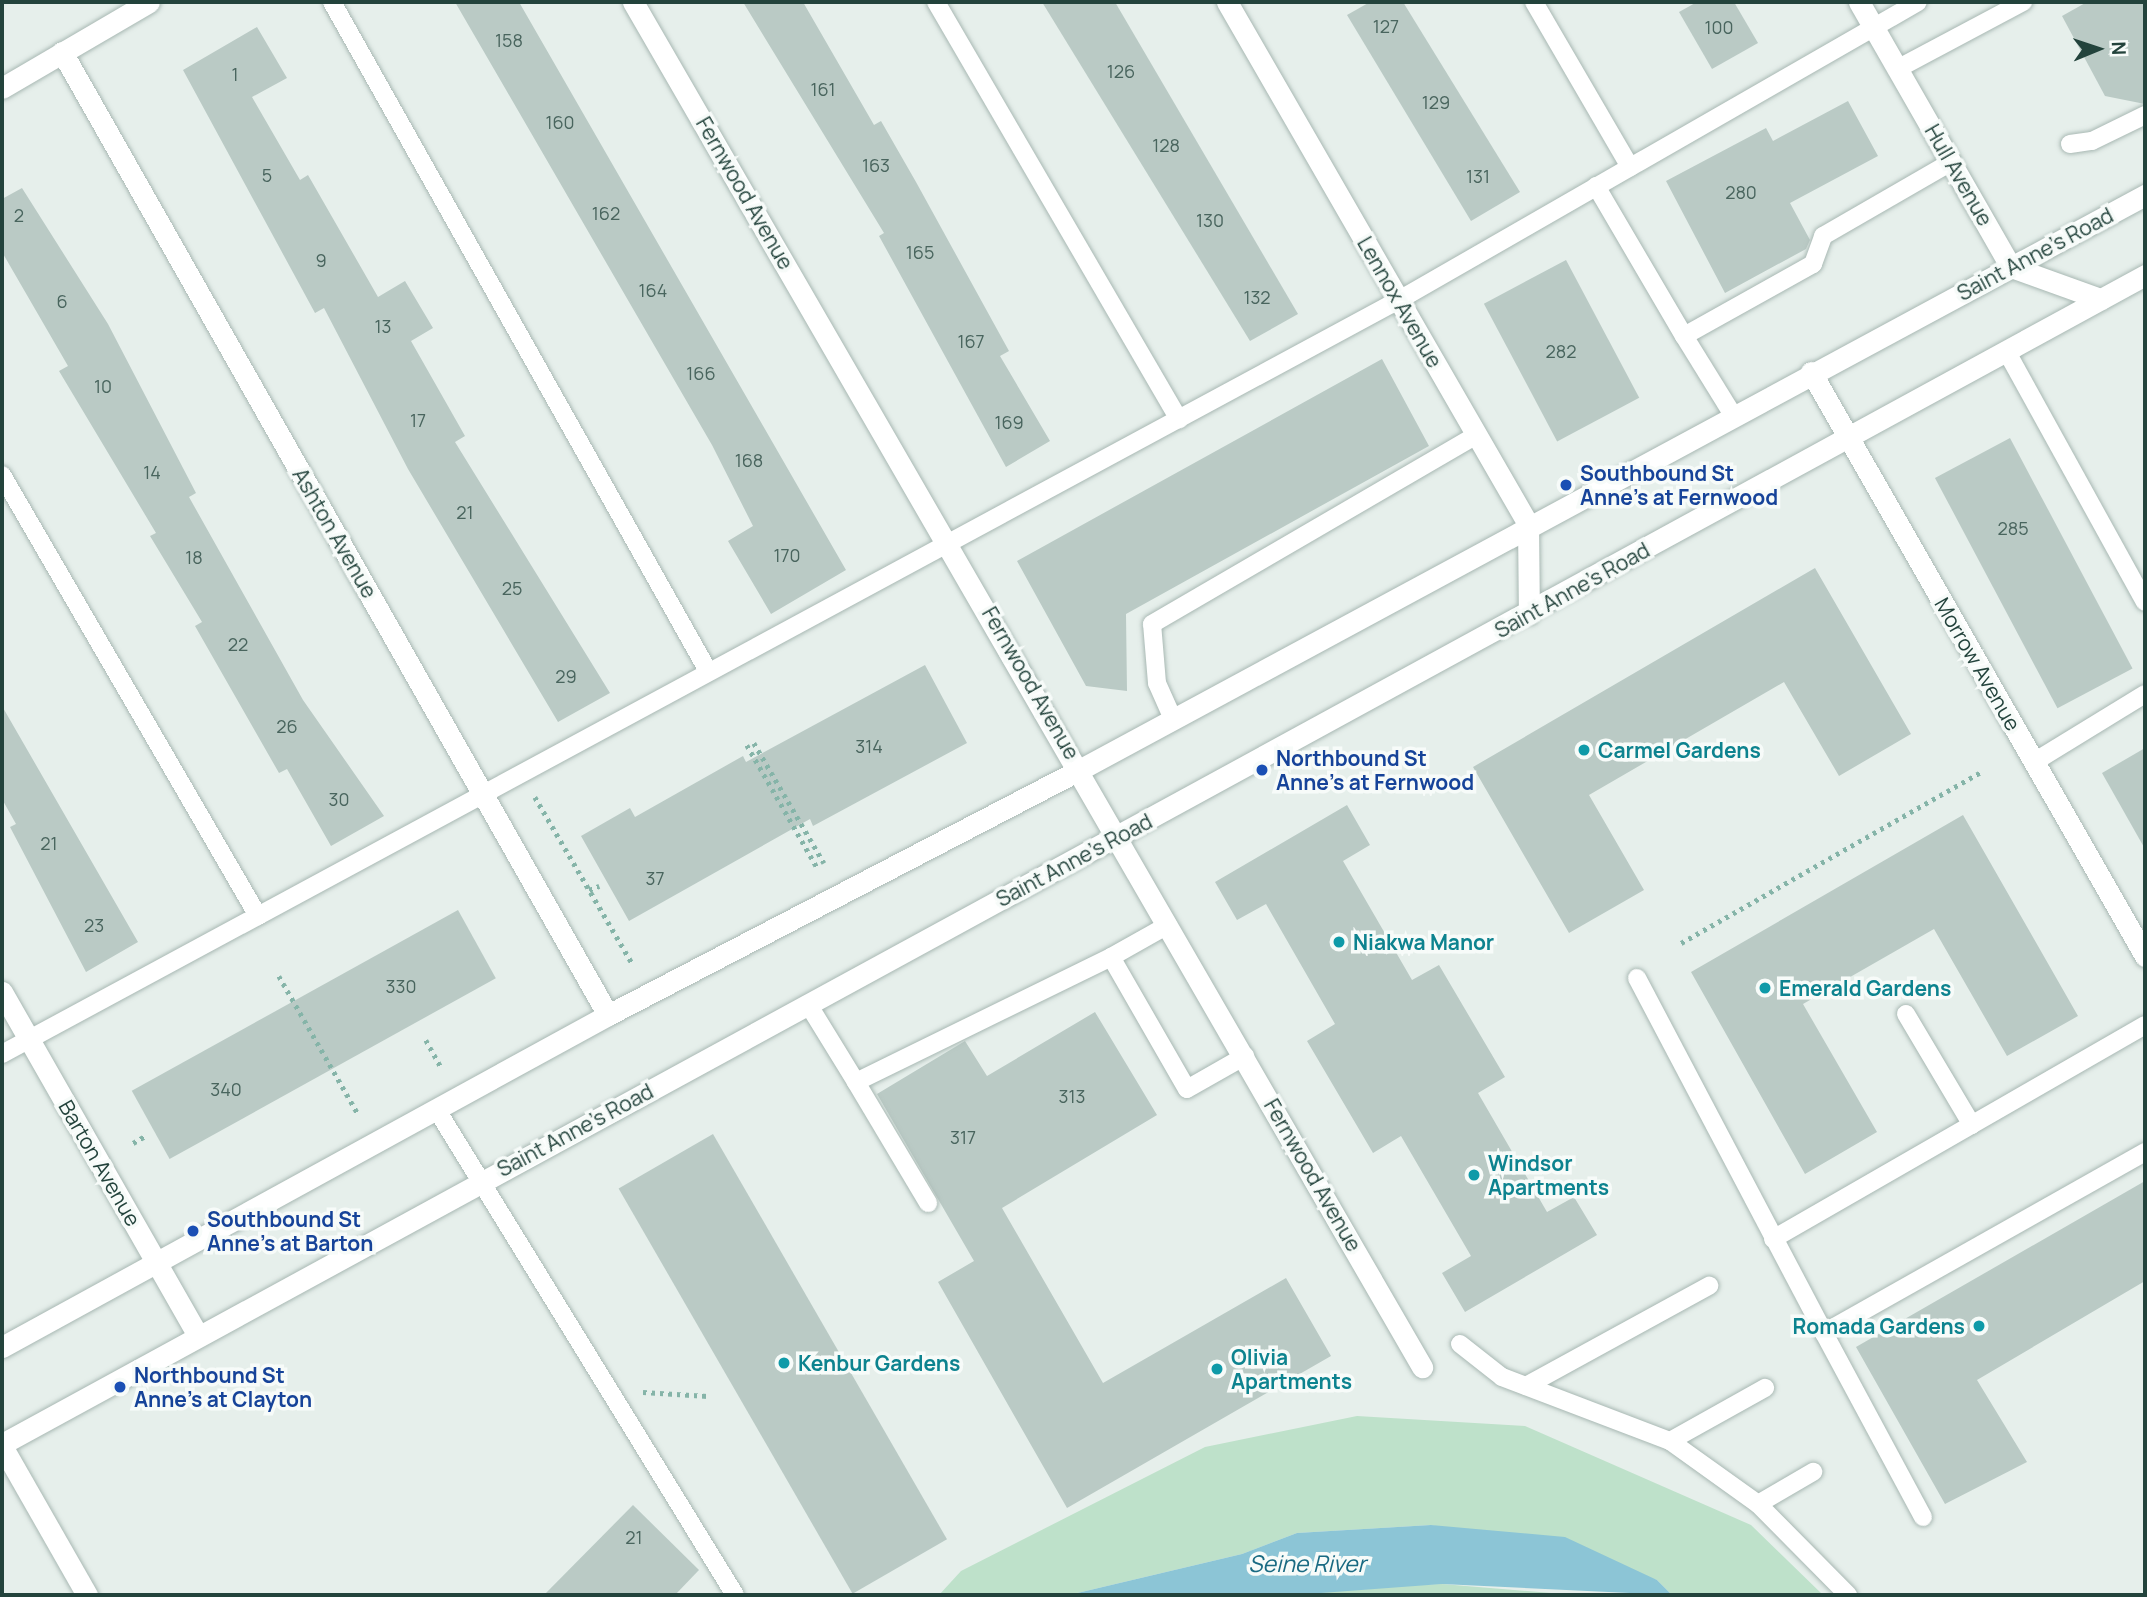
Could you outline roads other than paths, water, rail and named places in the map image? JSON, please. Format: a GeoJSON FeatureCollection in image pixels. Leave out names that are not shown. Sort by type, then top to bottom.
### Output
{"type":"FeatureCollection","features":[{"type":"Feature","properties":{"kind":"street"},"geometry":{"type":"LineString","coordinates":[[2,88],[149,2]]}},
{"type":"Feature","properties":{"kind":"street","name":"Fernwood Avenue"},"geometry":{"type":"LineString","coordinates":[[634,2],[1081,769],[1117,837],[1422,1367]]}},
{"type":"Feature","properties":{"kind":"street","name":"Lennox Avenue"},"geometry":{"type":"LineString","coordinates":[[1227,2],[1528,524],[1529,614]]}},
{"type":"Feature","properties":{"kind":"street","name":"Hull Avenue"},"geometry":{"type":"LineString","coordinates":[[1859,2],[2011,267]]}},
{"type":"Feature","properties":{"kind":"street","name":"Ashton Avenue"},"geometry":{"type":"LineString","coordinates":[[62,52],[608,1015]]}},
{"type":"Feature","properties":{"kind":"street","name":"Saint Anne's Road"},"geometry":{"type":"LineString","coordinates":[[2,1347],[608,1015],[1081,769],[1528,524],[2145,195]]}},
{"type":"Feature","properties":{"kind":"street"},"geometry":{"type":"LineString","coordinates":[[2011,267],[2100,299]]}},
{"type":"Feature","properties":{"kind":"street","name":"Saint Anne's Road"},"geometry":{"type":"LineString","coordinates":[[2,1445],[197,1334],[2008,354],[2145,275]]}},
{"type":"Feature","properties":{"kind":"street","name":"Morrow Avenue"},"geometry":{"type":"LineString","coordinates":[[1811,372],[2145,956]]}},
{"type":"Feature","properties":{"kind":"street","name":"Barton Avenue"},"geometry":{"type":"LineString","coordinates":[[2,992],[197,1334]]}},
{"type":"Feature","properties":{"kind":"street"},"geometry":{"type":"LineString","coordinates":[[2,1445],[87,1595]]}},
{"type":"Feature","properties":{"kind":"lane"},"geometry":{"type":"LineString","coordinates":[[332,2],[708,671]]}},
{"type":"Feature","properties":{"kind":"lane"},"geometry":{"type":"LineString","coordinates":[[936,2],[1179,419]]}},
{"type":"Feature","properties":{"kind":"lane"},"geometry":{"type":"LineString","coordinates":[[1534,2],[1630,167]]}},
{"type":"Feature","properties":{"kind":"lane"},"geometry":{"type":"LineString","coordinates":[[2,1054],[484,795],[947,539],[1179,419],[1399,300],[1918,2]]}},
{"type":"Feature","properties":{"kind":"lane"},"geometry":{"type":"LineString","coordinates":[[1897,69],[2023,2]]}},
{"type":"Feature","properties":{"kind":"lane"},"geometry":{"type":"LineString","coordinates":[[2070,144],[2092,141],[2145,115]]}},
{"type":"Feature","properties":{"kind":"lane"},"geometry":{"type":"LineString","coordinates":[[1684,336],[1814,264],[1823,236],[1951,162]]}},
{"type":"Feature","properties":{"kind":"lane"},"geometry":{"type":"LineString","coordinates":[[1596,186],[1733,415]]}},
{"type":"Feature","properties":{"kind":"lane"},"geometry":{"type":"LineString","coordinates":[[2008,354],[2145,602]]}},
{"type":"Feature","properties":{"kind":"lane"},"geometry":{"type":"LineString","coordinates":[[1173,719],[1157,683],[1152,624],[1477,435]]}},
{"type":"Feature","properties":{"kind":"lane"},"geometry":{"type":"LineString","coordinates":[[2,475],[258,916]]}},
{"type":"Feature","properties":{"kind":"lane"},"geometry":{"type":"LineString","coordinates":[[2034,762],[2145,694]]}},
{"type":"Feature","properties":{"kind":"lane"},"geometry":{"type":"LineString","coordinates":[[856,1082],[1111,957],[1168,925]]}},
{"type":"Feature","properties":{"kind":"lane"},"geometry":{"type":"LineString","coordinates":[[1111,957],[1187,1089],[1245,1056]]}},
{"type":"Feature","properties":{"kind":"lane"},"geometry":{"type":"LineString","coordinates":[[1637,978],[1773,1239],[1923,1517]]}},
{"type":"Feature","properties":{"kind":"lane"},"geometry":{"type":"LineString","coordinates":[[808,1004],[928,1203]]}},
{"type":"Feature","properties":{"kind":"lane"},"geometry":{"type":"LineString","coordinates":[[1906,1014],[1972,1125]]}},
{"type":"Feature","properties":{"kind":"lane"},"geometry":{"type":"LineString","coordinates":[[1773,1239],[2145,1025]]}},
{"type":"Feature","properties":{"kind":"lane"},"geometry":{"type":"LineString","coordinates":[[437,1110],[477,1182],[735,1595]]}},
{"type":"Feature","properties":{"kind":"lane"},"geometry":{"type":"LineString","coordinates":[[1824,1333],[2145,1152]]}},
{"type":"Feature","properties":{"kind":"lane"},"geometry":{"type":"LineString","coordinates":[[1526,1386],[1709,1286]]}},
{"type":"Feature","properties":{"kind":"lane"},"geometry":{"type":"LineString","coordinates":[[1460,1344],[1526,1386],[1670,1441],[1758,1504],[1847,1595]]}},
{"type":"Feature","properties":{"kind":"lane"},"geometry":{"type":"LineString","coordinates":[[1670,1441],[1765,1388]]}},
{"type":"Feature","properties":{"kind":"lane"},"geometry":{"type":"LineString","coordinates":[[1758,1504],[1813,1472]]}},
{"type":"Feature","properties":{"kind":"water","name":"Seine River"},"geometry":{"type":"Polygon","coordinates":[[[1431,1525],[1565,1537],[1657,1580],[1672,1595],[1442,1584],[1294,1595],[1069,1595],[1242,1554],[1297,1533],[1431,1525]]]}},
{"type":"Feature","properties":{"kind":"place","name":"Southbound St Anne's at Fernwood"},"geometry":{"type":"Point","coordinates":[1566,485]}},
{"type":"Feature","properties":{"kind":"place","name":"Carmel Gardens"},"geometry":{"type":"Point","coordinates":[1584,750]}},
{"type":"Feature","properties":{"kind":"place","name":"Northbound St Anne's at Fernwood"},"geometry":{"type":"Point","coordinates":[1262,770]}},
{"type":"Feature","properties":{"kind":"place","name":"Niakwa Manor"},"geometry":{"type":"Point","coordinates":[1339,942]}},
{"type":"Feature","properties":{"kind":"place","name":"Emerald Gardens"},"geometry":{"type":"Point","coordinates":[1765,988]}},
{"type":"Feature","properties":{"kind":"place","name":"Windsor Apartments"},"geometry":{"type":"Point","coordinates":[1474,1175]}},
{"type":"Feature","properties":{"kind":"place","name":"Southbound St Anne's at Barton"},"geometry":{"type":"Point","coordinates":[193,1231]}},
{"type":"Feature","properties":{"kind":"place","name":"Romada Gardens"},"geometry":{"type":"Point","coordinates":[1979,1326]}},
{"type":"Feature","properties":{"kind":"place","name":"Kenbur Gardens"},"geometry":{"type":"Point","coordinates":[784,1363]}},
{"type":"Feature","properties":{"kind":"place","name":"Olivia Apartments"},"geometry":{"type":"Point","coordinates":[1217,1369]}},
{"type":"Feature","properties":{"kind":"place","name":"Northbound St Anne's at Clayton"},"geometry":{"type":"Point","coordinates":[120,1387]}}]}
